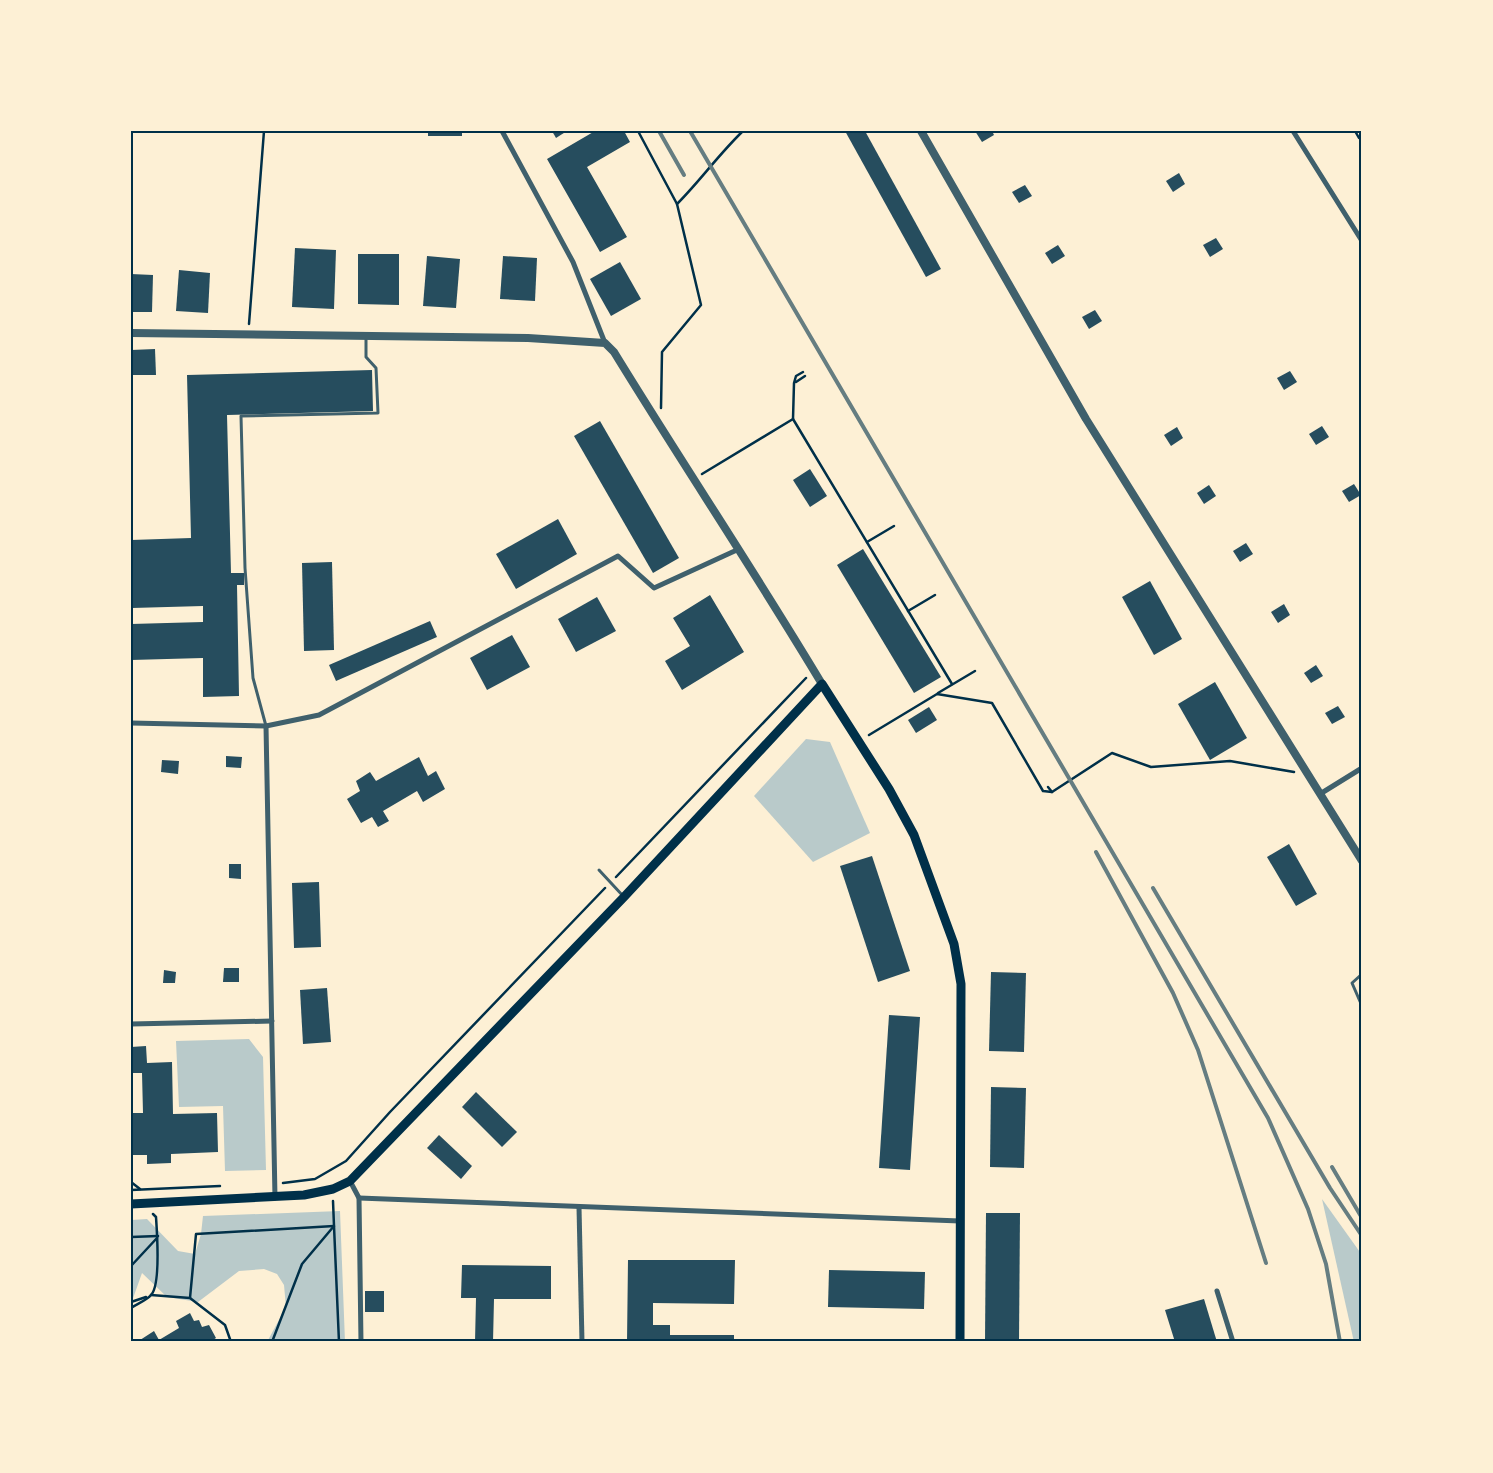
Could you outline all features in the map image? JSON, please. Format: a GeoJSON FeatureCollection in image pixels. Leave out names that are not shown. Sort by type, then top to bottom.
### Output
{"type":"FeatureCollection","features":[{"type":"Feature","properties":{"kind":"main road"},"geometry":{"type":"LineString","coordinates":[[131,1204],[304,1195],[333,1189],[350,1181],[624,897],[822,684],[889,788],[914,835],[954,944],[961,984],[960,1342]]}},
{"type":"Feature","properties":{"kind":"street"},"geometry":{"type":"LineString","coordinates":[[502,131],[573,262],[605,343],[614,352],[661,429],[739,548],[822,684]]}},
{"type":"Feature","properties":{"kind":"street"},"geometry":{"type":"LineString","coordinates":[[921,131],[1086,418],[1362,861]]}},
{"type":"Feature","properties":{"kind":"street"},"geometry":{"type":"LineString","coordinates":[[1293,131],[1362,240]]}},
{"type":"Feature","properties":{"kind":"street"},"geometry":{"type":"LineString","coordinates":[[131,333],[528,338],[605,343]]}},
{"type":"Feature","properties":{"kind":"street"},"geometry":{"type":"LineString","coordinates":[[131,723],[266,726],[319,715],[618,556],[654,588],[739,548]]}},
{"type":"Feature","properties":{"kind":"street"},"geometry":{"type":"LineString","coordinates":[[266,726],[274,1198]]}},
{"type":"Feature","properties":{"kind":"street"},"geometry":{"type":"LineString","coordinates":[[1320,794],[1362,768]]}},
{"type":"Feature","properties":{"kind":"street"},"geometry":{"type":"LineString","coordinates":[[131,1024],[272,1022]]}},
{"type":"Feature","properties":{"kind":"street"},"geometry":{"type":"LineString","coordinates":[[350,1181],[359,1198],[361,1342]]}},
{"type":"Feature","properties":{"kind":"street"},"geometry":{"type":"LineString","coordinates":[[359,1198],[960,1221]]}},
{"type":"Feature","properties":{"kind":"street"},"geometry":{"type":"LineString","coordinates":[[579,1207],[582,1342]]}},
{"type":"Feature","properties":{"kind":"street"},"geometry":{"type":"LineString","coordinates":[[1218,1291],[1232,1342]]}},
{"type":"Feature","properties":{"kind":"lane"},"geometry":{"type":"LineString","coordinates":[[266,726],[253,678],[246,568],[240,416],[378,413],[376,368],[366,357],[366,336]]}},
{"type":"Feature","properties":{"kind":"lane"},"geometry":{"type":"LineString","coordinates":[[599,870],[624,897]]}},
{"type":"Feature","properties":{"kind":"lane"},"geometry":{"type":"LineString","coordinates":[[1362,974],[1352,983],[1362,1006]]}},
{"type":"Feature","properties":{"kind":"path"},"geometry":{"type":"LineString","coordinates":[[246,335],[251,318],[264,131]]}},
{"type":"Feature","properties":{"kind":"path"},"geometry":{"type":"LineString","coordinates":[[638,131],[677,204],[702,304],[662,352],[661,429]]}},
{"type":"Feature","properties":{"kind":"path"},"geometry":{"type":"LineString","coordinates":[[677,204],[743,131]]}},
{"type":"Feature","properties":{"kind":"path"},"geometry":{"type":"LineString","coordinates":[[1355,131],[1359,138],[1362,138]]}},
{"type":"Feature","properties":{"kind":"path"},"geometry":{"type":"LineString","coordinates":[[803,372],[796,376],[794,383],[793,419],[952,684]]}},
{"type":"Feature","properties":{"kind":"path"},"geometry":{"type":"LineString","coordinates":[[794,383],[805,376]]}},
{"type":"Feature","properties":{"kind":"path"},"geometry":{"type":"LineString","coordinates":[[694,479],[793,419]]}},
{"type":"Feature","properties":{"kind":"path"},"geometry":{"type":"LineString","coordinates":[[867,542],[894,526]]}},
{"type":"Feature","properties":{"kind":"path"},"geometry":{"type":"LineString","coordinates":[[908,611],[935,595]]}},
{"type":"Feature","properties":{"kind":"path"},"geometry":{"type":"LineString","coordinates":[[274,1184],[315,1178],[346,1161],[390,1112],[814,670]]}},
{"type":"Feature","properties":{"kind":"path"},"geometry":{"type":"LineString","coordinates":[[859,742],[975,671]]}},
{"type":"Feature","properties":{"kind":"path"},"geometry":{"type":"LineString","coordinates":[[937,694],[992,703],[1043,791],[1052,792],[1112,753],[1151,767],[1230,762],[1308,775]]}},
{"type":"Feature","properties":{"kind":"path"},"geometry":{"type":"LineString","coordinates":[[1048,786],[1052,792]]}},
{"type":"Feature","properties":{"kind":"path"},"geometry":{"type":"LineString","coordinates":[[131,1182],[141,1189]]}},
{"type":"Feature","properties":{"kind":"path"},"geometry":{"type":"LineString","coordinates":[[131,1190],[226,1186]]}},
{"type":"Feature","properties":{"kind":"path"},"geometry":{"type":"LineString","coordinates":[[333,1189],[339,1342]]}},
{"type":"Feature","properties":{"kind":"path"},"geometry":{"type":"LineString","coordinates":[[190,1298],[196,1234],[334,1226]]}},
{"type":"Feature","properties":{"kind":"path"},"geometry":{"type":"LineString","coordinates":[[272,1342],[302,1264],[334,1226]]}},
{"type":"Feature","properties":{"kind":"path"},"geometry":{"type":"LineString","coordinates":[[131,1236],[158,1236]]}},
{"type":"Feature","properties":{"kind":"path"},"geometry":{"type":"LineString","coordinates":[[131,1266],[158,1236]]}},
{"type":"Feature","properties":{"kind":"path"},"geometry":{"type":"LineString","coordinates":[[131,1308],[151,1295],[156,1286],[158,1236]]}},
{"type":"Feature","properties":{"kind":"path"},"geometry":{"type":"LineString","coordinates":[[131,1302],[151,1295],[190,1298],[225,1325],[231,1342]]}},
{"type":"Feature","properties":{"kind":"shaded area"},"geometry":{"type":"Polygon","coordinates":[[[806,739],[830,742],[870,833],[813,862],[754,796],[806,739]]]}},
{"type":"Feature","properties":{"kind":"shaded area"},"geometry":{"type":"Polygon","coordinates":[[[249,1039],[263,1057],[266,1170],[225,1171],[223,1106],[179,1107],[176,1041],[249,1039]]]}},
{"type":"Feature","properties":{"kind":"shaded area"},"geometry":{"type":"Polygon","coordinates":[[[1322,1199],[1362,1255],[1362,1342],[1354,1342],[1322,1199]]]}},
{"type":"Feature","properties":{"kind":"shaded area"},"geometry":{"type":"Polygon","coordinates":[[[340,1211],[345,1342],[267,1342],[286,1307],[284,1285],[277,1274],[264,1269],[239,1271],[198,1302],[167,1297],[142,1273],[131,1304],[131,1220],[147,1219],[178,1251],[195,1254],[201,1234],[203,1216],[340,1211]]]}},
{"type":"Feature","properties":{"kind":"building"},"geometry":{"type":"Polygon","coordinates":[[[428,131],[462,131],[462,136],[428,136],[428,131]]]}},
{"type":"Feature","properties":{"kind":"building"},"geometry":{"type":"Polygon","coordinates":[[[552,131],[567,131],[556,138],[552,131]]]}},
{"type":"Feature","properties":{"kind":"building"},"geometry":{"type":"Polygon","coordinates":[[[595,131],[624,131],[630,142],[587,167],[627,237],[600,252],[547,159],[595,131]]]}},
{"type":"Feature","properties":{"kind":"building"},"geometry":{"type":"Polygon","coordinates":[[[845,131],[865,131],[941,269],[926,277],[845,131]]]}},
{"type":"Feature","properties":{"kind":"building"},"geometry":{"type":"Polygon","coordinates":[[[975,131],[992,131],[994,135],[982,142],[975,131]]]}},
{"type":"Feature","properties":{"kind":"building"},"geometry":{"type":"Polygon","coordinates":[[[1179,173],[1185,184],[1173,192],[1166,181],[1179,173]]]}},
{"type":"Feature","properties":{"kind":"building"},"geometry":{"type":"Polygon","coordinates":[[[1025,185],[1032,196],[1019,203],[1012,192],[1025,185]]]}},
{"type":"Feature","properties":{"kind":"building"},"geometry":{"type":"Polygon","coordinates":[[[1216,238],[1223,249],[1210,257],[1203,245],[1216,238]]]}},
{"type":"Feature","properties":{"kind":"building"},"geometry":{"type":"Polygon","coordinates":[[[1058,245],[1065,256],[1052,264],[1045,253],[1058,245]]]}},
{"type":"Feature","properties":{"kind":"building"},"geometry":{"type":"Polygon","coordinates":[[[295,248],[336,250],[334,309],[292,307],[295,248]]]}},
{"type":"Feature","properties":{"kind":"building"},"geometry":{"type":"Polygon","coordinates":[[[358,254],[399,254],[399,305],[358,304],[358,254]]]}},
{"type":"Feature","properties":{"kind":"building"},"geometry":{"type":"Polygon","coordinates":[[[427,256],[460,259],[456,308],[423,306],[427,256]]]}},
{"type":"Feature","properties":{"kind":"building"},"geometry":{"type":"Polygon","coordinates":[[[503,256],[537,258],[535,301],[500,299],[503,256]]]}},
{"type":"Feature","properties":{"kind":"building"},"geometry":{"type":"Polygon","coordinates":[[[620,262],[641,299],[611,316],[590,279],[620,262]]]}},
{"type":"Feature","properties":{"kind":"building"},"geometry":{"type":"Polygon","coordinates":[[[179,270],[210,273],[208,313],[176,311],[179,270]]]}},
{"type":"Feature","properties":{"kind":"building"},"geometry":{"type":"Polygon","coordinates":[[[131,274],[153,275],[152,312],[131,312],[131,274]]]}},
{"type":"Feature","properties":{"kind":"building"},"geometry":{"type":"Polygon","coordinates":[[[1095,310],[1102,321],[1089,329],[1082,317],[1095,310]]]}},
{"type":"Feature","properties":{"kind":"building"},"geometry":{"type":"Polygon","coordinates":[[[155,349],[156,375],[131,375],[131,350],[155,349]]]}},
{"type":"Feature","properties":{"kind":"building"},"geometry":{"type":"Polygon","coordinates":[[[372,370],[373,411],[227,415],[231,573],[244,573],[244,585],[237,585],[239,696],[203,697],[203,658],[131,660],[131,624],[203,622],[203,606],[132,608],[131,540],[191,538],[187,375],[372,370]]]}},
{"type":"Feature","properties":{"kind":"building"},"geometry":{"type":"Polygon","coordinates":[[[1290,371],[1297,382],[1284,390],[1277,378],[1290,371]]]}},
{"type":"Feature","properties":{"kind":"building"},"geometry":{"type":"Polygon","coordinates":[[[600,421],[679,558],[653,573],[574,436],[600,421]]]}},
{"type":"Feature","properties":{"kind":"building"},"geometry":{"type":"Polygon","coordinates":[[[1322,426],[1329,437],[1316,445],[1309,434],[1322,426]]]}},
{"type":"Feature","properties":{"kind":"building"},"geometry":{"type":"Polygon","coordinates":[[[1177,427],[1183,438],[1171,446],[1164,435],[1177,427]]]}},
{"type":"Feature","properties":{"kind":"building"},"geometry":{"type":"Polygon","coordinates":[[[810,469],[827,496],[810,507],[793,480],[810,469]]]}},
{"type":"Feature","properties":{"kind":"building"},"geometry":{"type":"Polygon","coordinates":[[[1354,484],[1361,495],[1349,502],[1342,491],[1354,484]]]}},
{"type":"Feature","properties":{"kind":"building"},"geometry":{"type":"Polygon","coordinates":[[[1209,485],[1216,496],[1204,504],[1197,493],[1209,485]]]}},
{"type":"Feature","properties":{"kind":"building"},"geometry":{"type":"Polygon","coordinates":[[[558,519],[577,554],[516,589],[496,554],[558,519]]]}},
{"type":"Feature","properties":{"kind":"building"},"geometry":{"type":"Polygon","coordinates":[[[1246,543],[1253,554],[1240,562],[1233,551],[1246,543]]]}},
{"type":"Feature","properties":{"kind":"building"},"geometry":{"type":"Polygon","coordinates":[[[863,549],[941,677],[914,693],[837,565],[863,549]]]}},
{"type":"Feature","properties":{"kind":"building"},"geometry":{"type":"Polygon","coordinates":[[[332,562],[334,650],[304,651],[302,563],[332,562]]]}},
{"type":"Feature","properties":{"kind":"building"},"geometry":{"type":"Polygon","coordinates":[[[1150,581],[1182,639],[1154,655],[1122,597],[1150,581]]]}},
{"type":"Feature","properties":{"kind":"building"},"geometry":{"type":"Polygon","coordinates":[[[710,595],[744,652],[682,690],[665,661],[690,646],[673,618],[710,595]]]}},
{"type":"Feature","properties":{"kind":"building"},"geometry":{"type":"Polygon","coordinates":[[[597,597],[616,631],[576,652],[558,619],[597,597]]]}},
{"type":"Feature","properties":{"kind":"building"},"geometry":{"type":"Polygon","coordinates":[[[1284,604],[1290,615],[1278,623],[1271,612],[1284,604]]]}},
{"type":"Feature","properties":{"kind":"building"},"geometry":{"type":"Polygon","coordinates":[[[430,621],[437,637],[336,681],[329,665],[430,621]]]}},
{"type":"Feature","properties":{"kind":"building"},"geometry":{"type":"Polygon","coordinates":[[[512,635],[530,667],[487,690],[470,658],[512,635]]]}},
{"type":"Feature","properties":{"kind":"building"},"geometry":{"type":"Polygon","coordinates":[[[1316,665],[1323,676],[1311,683],[1304,673],[1316,665]]]}},
{"type":"Feature","properties":{"kind":"building"},"geometry":{"type":"Polygon","coordinates":[[[1215,682],[1247,738],[1210,760],[1178,704],[1215,682]]]}},
{"type":"Feature","properties":{"kind":"building"},"geometry":{"type":"Polygon","coordinates":[[[1338,706],[1345,717],[1332,724],[1325,713],[1338,706]]]}},
{"type":"Feature","properties":{"kind":"building"},"geometry":{"type":"Polygon","coordinates":[[[929,707],[937,720],[916,733],[908,720],[929,707]]]}},
{"type":"Feature","properties":{"kind":"building"},"geometry":{"type":"Polygon","coordinates":[[[226,756],[242,757],[241,768],[226,767],[226,756]]]}},
{"type":"Feature","properties":{"kind":"building"},"geometry":{"type":"Polygon","coordinates":[[[419,757],[428,776],[436,771],[445,789],[423,802],[417,791],[383,811],[389,821],[378,827],[372,817],[361,823],[347,799],[360,791],[356,781],[370,772],[376,781],[419,757]]]}},
{"type":"Feature","properties":{"kind":"building"},"geometry":{"type":"Polygon","coordinates":[[[162,760],[179,761],[178,774],[161,772],[162,760]]]}},
{"type":"Feature","properties":{"kind":"building"},"geometry":{"type":"Polygon","coordinates":[[[1289,844],[1317,894],[1296,906],[1267,857],[1289,844]]]}},
{"type":"Feature","properties":{"kind":"building"},"geometry":{"type":"Polygon","coordinates":[[[872,856],[910,971],[878,982],[840,866],[872,856]]]}},
{"type":"Feature","properties":{"kind":"building"},"geometry":{"type":"Polygon","coordinates":[[[229,864],[241,864],[241,879],[229,878],[229,864]]]}},
{"type":"Feature","properties":{"kind":"building"},"geometry":{"type":"Polygon","coordinates":[[[319,882],[321,947],[294,948],[292,883],[319,882]]]}},
{"type":"Feature","properties":{"kind":"building"},"geometry":{"type":"Polygon","coordinates":[[[224,968],[239,968],[239,982],[223,982],[224,968]]]}},
{"type":"Feature","properties":{"kind":"building"},"geometry":{"type":"Polygon","coordinates":[[[164,970],[176,972],[175,983],[163,983],[164,970]]]}},
{"type":"Feature","properties":{"kind":"building"},"geometry":{"type":"Polygon","coordinates":[[[991,972],[1026,973],[1024,1052],[989,1051],[991,972]]]}},
{"type":"Feature","properties":{"kind":"building"},"geometry":{"type":"Polygon","coordinates":[[[327,988],[331,1042],[303,1044],[300,990],[327,988]]]}},
{"type":"Feature","properties":{"kind":"building"},"geometry":{"type":"Polygon","coordinates":[[[889,1015],[920,1017],[910,1170],[879,1168],[889,1015]]]}},
{"type":"Feature","properties":{"kind":"building"},"geometry":{"type":"Polygon","coordinates":[[[146,1046],[147,1063],[172,1062],[173,1114],[217,1113],[218,1152],[171,1154],[171,1163],[147,1164],[147,1155],[131,1155],[131,1113],[143,1113],[142,1073],[131,1073],[131,1047],[146,1046]]]}},
{"type":"Feature","properties":{"kind":"building"},"geometry":{"type":"Polygon","coordinates":[[[991,1087],[1026,1088],[1024,1168],[990,1167],[991,1087]]]}},
{"type":"Feature","properties":{"kind":"building"},"geometry":{"type":"Polygon","coordinates":[[[476,1092],[517,1132],[502,1147],[462,1107],[476,1092]]]}},
{"type":"Feature","properties":{"kind":"building"},"geometry":{"type":"Polygon","coordinates":[[[439,1135],[472,1166],[461,1179],[427,1148],[439,1135]]]}},
{"type":"Feature","properties":{"kind":"building"},"geometry":{"type":"Polygon","coordinates":[[[986,1213],[1020,1213],[1019,1342],[985,1342],[986,1213]]]}},
{"type":"Feature","properties":{"kind":"building"},"geometry":{"type":"Polygon","coordinates":[[[628,1260],[735,1260],[734,1304],[653,1303],[653,1325],[670,1325],[670,1335],[734,1335],[734,1342],[627,1342],[628,1260]]]}},
{"type":"Feature","properties":{"kind":"building"},"geometry":{"type":"Polygon","coordinates":[[[462,1265],[551,1266],[551,1299],[494,1299],[493,1342],[475,1342],[476,1298],[461,1298],[462,1265]]]}},
{"type":"Feature","properties":{"kind":"building"},"geometry":{"type":"Polygon","coordinates":[[[829,1270],[925,1272],[924,1309],[828,1307],[829,1270]]]}},
{"type":"Feature","properties":{"kind":"building"},"geometry":{"type":"Polygon","coordinates":[[[365,1291],[384,1291],[384,1312],[365,1312],[365,1291]]]}},
{"type":"Feature","properties":{"kind":"building"},"geometry":{"type":"Polygon","coordinates":[[[1204,1299],[1217,1342],[1175,1342],[1165,1310],[1204,1299]]]}},
{"type":"Feature","properties":{"kind":"building"},"geometry":{"type":"Polygon","coordinates":[[[190,1313],[194,1321],[199,1320],[202,1327],[209,1325],[216,1338],[210,1342],[137,1342],[154,1331],[159,1340],[179,1328],[176,1321],[190,1313]]]}},
{"type":"Feature","properties":{"kind":"railway"},"geometry":{"type":"LineString","coordinates":[[659,131],[684,175]]}},
{"type":"Feature","properties":{"kind":"railway"},"geometry":{"type":"LineString","coordinates":[[690,131],[1268,1118],[1308,1209],[1326,1264],[1340,1342]]}},
{"type":"Feature","properties":{"kind":"railway"},"geometry":{"type":"LineString","coordinates":[[1096,852],[1173,993],[1198,1050],[1266,1263]]}},
{"type":"Feature","properties":{"kind":"railway"},"geometry":{"type":"LineString","coordinates":[[1153,888],[1330,1188],[1362,1236]]}},
{"type":"Feature","properties":{"kind":"railway"},"geometry":{"type":"LineString","coordinates":[[1332,1167],[1362,1218]]}}]}
